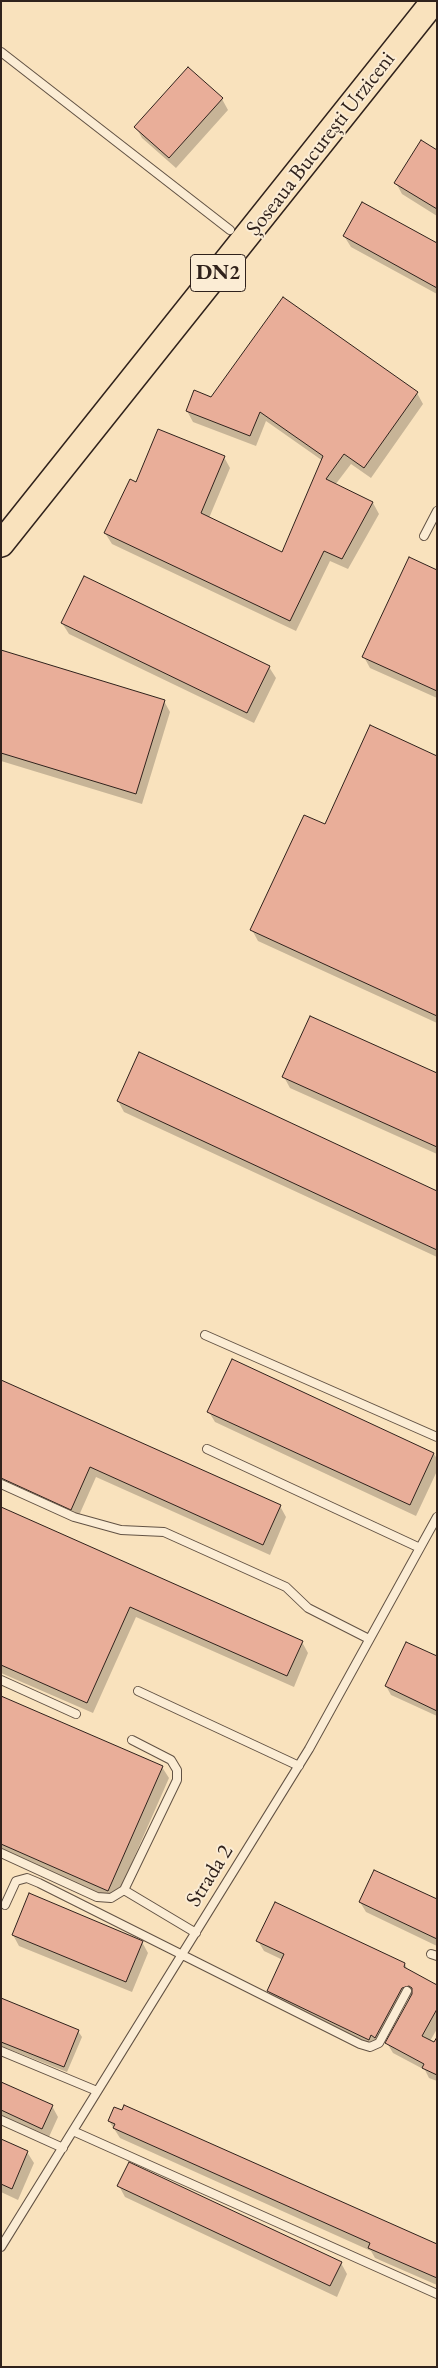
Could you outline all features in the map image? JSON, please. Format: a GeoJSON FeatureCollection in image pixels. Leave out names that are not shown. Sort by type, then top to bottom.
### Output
{"type":"FeatureCollection","features":[{"type":"Feature","properties":{"kind":"highway","name":"Șoseaua București Urziceni"},"geometry":{"type":"LineString","coordinates":[[1,517],[230,230],[428,5]]}},
{"type":"Feature","properties":{"kind":"highway","name":"Șoseaua București Urziceni"},"geometry":{"type":"LineString","coordinates":[[1,544],[428,5]]}},
{"type":"Feature","properties":{"kind":"lane"},"geometry":{"type":"LineString","coordinates":[[1,52],[230,230]]}},
{"type":"Feature","properties":{"kind":"lane"},"geometry":{"type":"LineString","coordinates":[[424,536],[437,511]]}},
{"type":"Feature","properties":{"kind":"lane"},"geometry":{"type":"LineString","coordinates":[[205,1335],[437,1437]]}},
{"type":"Feature","properties":{"kind":"lane"},"geometry":{"type":"LineString","coordinates":[[207,1449],[420,1548]]}},
{"type":"Feature","properties":{"kind":"lane"},"geometry":{"type":"LineString","coordinates":[[1,1484],[74,1517],[122,1530],[164,1532],[286,1587],[308,1608],[369,1639]]}},
{"type":"Feature","properties":{"kind":"lane","name":"Strada 2"},"geometry":{"type":"LineString","coordinates":[[1,2248],[299,1766],[437,1517]]}},
{"type":"Feature","properties":{"kind":"lane"},"geometry":{"type":"LineString","coordinates":[[1,1680],[76,1714]]}},
{"type":"Feature","properties":{"kind":"lane"},"geometry":{"type":"LineString","coordinates":[[138,1692],[299,1766]]}},
{"type":"Feature","properties":{"kind":"lane"},"geometry":{"type":"LineString","coordinates":[[1,1853],[97,1897],[111,1898],[124,1890],[177,1780],[177,1770],[171,1760],[132,1740]]}},
{"type":"Feature","properties":{"kind":"lane"},"geometry":{"type":"LineString","coordinates":[[5,1905],[16,1881],[26,1878],[360,2044],[370,2047],[379,2043],[407,1991]]}},
{"type":"Feature","properties":{"kind":"lane"},"geometry":{"type":"LineString","coordinates":[[124,1890],[196,1933]]}},
{"type":"Feature","properties":{"kind":"lane"},"geometry":{"type":"LineString","coordinates":[[1,2051],[97,2091]]}},
{"type":"Feature","properties":{"kind":"lane"},"geometry":{"type":"LineString","coordinates":[[1,2120],[63,2148]]}},
{"type":"Feature","properties":{"kind":"lane"},"geometry":{"type":"LineString","coordinates":[[73,2131],[437,2294]]}},
{"type":"Feature","properties":{"kind":"building"},"geometry":{"type":"Polygon","coordinates":[[[188,67],[223,98],[169,158],[134,127],[188,67]]]}},
{"type":"Feature","properties":{"kind":"building"},"geometry":{"type":"Polygon","coordinates":[[[421,140],[437,150],[437,209],[394,183],[421,140]]]}},
{"type":"Feature","properties":{"kind":"building"},"geometry":{"type":"Polygon","coordinates":[[[362,202],[437,243],[437,288],[343,236],[362,202]]]}},
{"type":"Feature","properties":{"kind":"building"},"geometry":{"type":"Polygon","coordinates":[[[283,297],[418,392],[364,468],[344,454],[326,479],[373,502],[342,559],[324,551],[290,621],[104,533],[130,479],[136,482],[158,429],[225,456],[201,513],[282,552],[323,456],[260,412],[250,436],[186,411],[194,390],[211,397],[283,297]]]}},
{"type":"Feature","properties":{"kind":"building"},"geometry":{"type":"Polygon","coordinates":[[[409,557],[437,570],[437,691],[362,657],[409,557]]]}},
{"type":"Feature","properties":{"kind":"building"},"geometry":{"type":"Polygon","coordinates":[[[84,576],[270,666],[247,713],[61,623],[84,576]]]}},
{"type":"Feature","properties":{"kind":"building"},"geometry":{"type":"Polygon","coordinates":[[[1,650],[165,700],[136,794],[1,753],[1,650]]]}},
{"type":"Feature","properties":{"kind":"building"},"geometry":{"type":"Polygon","coordinates":[[[370,725],[437,756],[437,1016],[250,930],[304,815],[325,824],[370,725]]]}},
{"type":"Feature","properties":{"kind":"building"},"geometry":{"type":"Polygon","coordinates":[[[310,1016],[437,1073],[437,1147],[282,1077],[310,1016]]]}},
{"type":"Feature","properties":{"kind":"building"},"geometry":{"type":"Polygon","coordinates":[[[139,1052],[437,1191],[437,1250],[117,1101],[139,1052]]]}},
{"type":"Feature","properties":{"kind":"building"},"geometry":{"type":"Polygon","coordinates":[[[232,1359],[434,1453],[410,1505],[207,1412],[232,1359]]]}},
{"type":"Feature","properties":{"kind":"building"},"geometry":{"type":"Polygon","coordinates":[[[1,1380],[281,1505],[263,1545],[90,1467],[71,1510],[1,1478],[1,1380]]]}},
{"type":"Feature","properties":{"kind":"building"},"geometry":{"type":"Polygon","coordinates":[[[1,1507],[303,1641],[287,1676],[130,1607],[87,1703],[1,1665],[1,1507]]]}},
{"type":"Feature","properties":{"kind":"building"},"geometry":{"type":"Polygon","coordinates":[[[406,1642],[437,1656],[437,1711],[385,1686],[406,1642]]]}},
{"type":"Feature","properties":{"kind":"building"},"geometry":{"type":"Polygon","coordinates":[[[1,1696],[163,1766],[108,1891],[1,1844],[1,1696]]]}},
{"type":"Feature","properties":{"kind":"building"},"geometry":{"type":"Polygon","coordinates":[[[374,1870],[437,1899],[437,1939],[359,1902],[374,1870]]]}},
{"type":"Feature","properties":{"kind":"building"},"geometry":{"type":"Polygon","coordinates":[[[29,1893],[143,1941],[126,1982],[12,1935],[29,1893]]]}},
{"type":"Feature","properties":{"kind":"building"},"geometry":{"type":"Polygon","coordinates":[[[275,1902],[405,1963],[404,1967],[437,1985],[437,2009],[422,2036],[434,2042],[437,2037],[437,2075],[422,2068],[424,2064],[385,2043],[412,1994],[412,1988],[409,1986],[402,1988],[375,2038],[371,2035],[369,2040],[267,1991],[284,1954],[256,1941],[275,1902]]]}},
{"type":"Feature","properties":{"kind":"building"},"geometry":{"type":"Polygon","coordinates":[[[1,1998],[79,2030],[64,2067],[1,2042],[1,1998]]]}},
{"type":"Feature","properties":{"kind":"building"},"geometry":{"type":"Polygon","coordinates":[[[1,2082],[53,2105],[42,2129],[1,2110],[1,2082]]]}},
{"type":"Feature","properties":{"kind":"building"},"geometry":{"type":"Polygon","coordinates":[[[124,2105],[437,2244],[437,2278],[368,2248],[370,2243],[113,2128],[115,2124],[108,2121],[114,2107],[122,2110],[124,2105]]]}},
{"type":"Feature","properties":{"kind":"building"},"geometry":{"type":"Polygon","coordinates":[[[1,2139],[28,2151],[12,2189],[1,2184],[1,2139]]]}},
{"type":"Feature","properties":{"kind":"building"},"geometry":{"type":"Polygon","coordinates":[[[129,2162],[342,2262],[330,2286],[117,2186],[129,2162]]]}}]}
